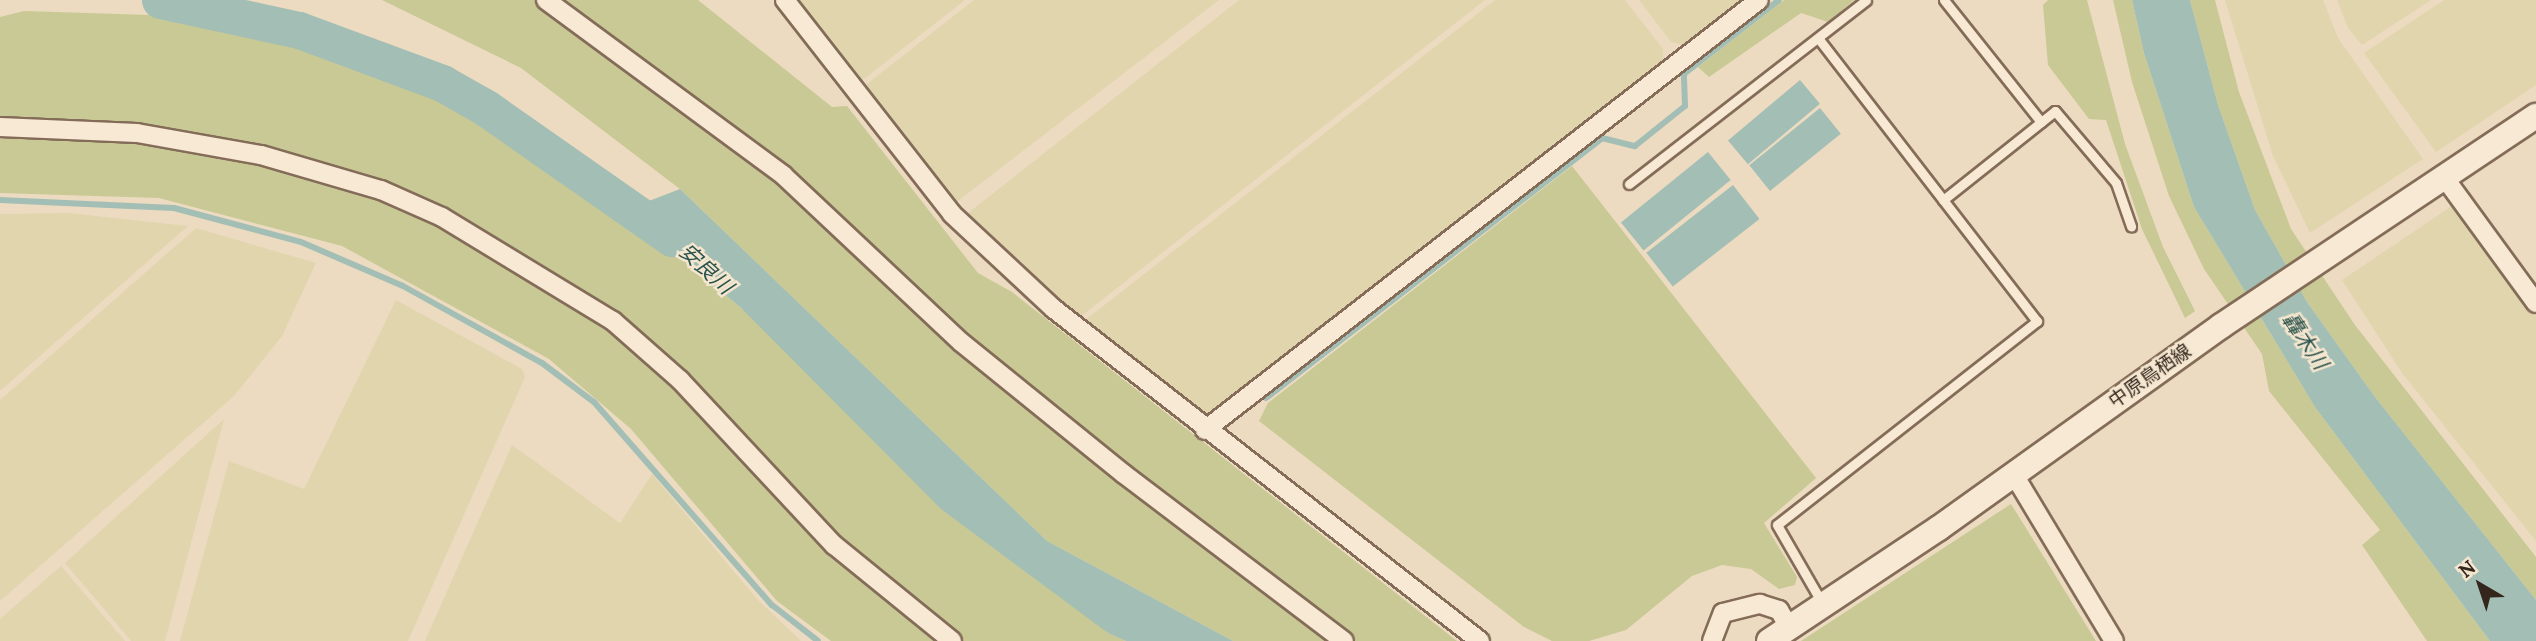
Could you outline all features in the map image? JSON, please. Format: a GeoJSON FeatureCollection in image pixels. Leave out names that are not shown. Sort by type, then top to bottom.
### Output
{"type":"FeatureCollection","features":[{"type":"Feature","properties":{"kind":"main road","name":"中原鳥栖線"},"geometry":{"type":"LineString","coordinates":[[1779,634],[2230,319],[2536,116]]}},
{"type":"Feature","properties":{"kind":"street"},"geometry":{"type":"LineString","coordinates":[[546,0],[783,175],[962,343],[1344,641]]}},
{"type":"Feature","properties":{"kind":"street"},"geometry":{"type":"LineString","coordinates":[[785,0],[952,214],[1054,309],[1480,641]]}},
{"type":"Feature","properties":{"kind":"street"},"geometry":{"type":"LineString","coordinates":[[1206,430],[1759,0]]}},
{"type":"Feature","properties":{"kind":"street"},"geometry":{"type":"LineString","coordinates":[[0,127],[137,133],[261,155],[381,190],[442,217],[613,321],[680,380],[834,545],[952,641]]}},
{"type":"Feature","properties":{"kind":"street"},"geometry":{"type":"LineString","coordinates":[[2444,177],[2536,303]]}},
{"type":"Feature","properties":{"kind":"street"},"geometry":{"type":"LineString","coordinates":[[2013,473],[2114,641]]}},
{"type":"Feature","properties":{"kind":"street"},"geometry":{"type":"LineString","coordinates":[[1712,641],[1723,613],[1760,604],[1779,610],[1779,634]]}},
{"type":"Feature","properties":{"kind":"lane"},"geometry":{"type":"LineString","coordinates":[[1629,184],[1866,0]]}},
{"type":"Feature","properties":{"kind":"lane"},"geometry":{"type":"LineString","coordinates":[[1944,0],[2041,122]]}},
{"type":"Feature","properties":{"kind":"lane"},"geometry":{"type":"LineString","coordinates":[[1818,38],[2037,321],[1777,525],[1823,604]]}},
{"type":"Feature","properties":{"kind":"lane"},"geometry":{"type":"LineString","coordinates":[[1943,200],[2055,111],[2116,183],[2132,226]]}},
{"type":"Feature","properties":{"kind":"shaded area"},"geometry":{"type":"Polygon","coordinates":[[[794,0],[965,0],[859,83],[794,0]]]}},
{"type":"Feature","properties":{"kind":"shaded area"},"geometry":{"type":"Polygon","coordinates":[[[974,0],[1219,0],[954,204],[863,87],[974,0]]]}},
{"type":"Feature","properties":{"kind":"shaded area"},"geometry":{"type":"Polygon","coordinates":[[[1239,0],[1485,0],[1080,317],[968,213],[1239,0]]]}},
{"type":"Feature","properties":{"kind":"shaded area"},"geometry":{"type":"Polygon","coordinates":[[[1495,0],[1625,0],[1663,49],[1663,61],[1205,415],[1084,321],[1495,0]]]}},
{"type":"Feature","properties":{"kind":"shaded area"},"geometry":{"type":"Polygon","coordinates":[[[1639,0],[1741,0],[1683,45],[1671,42],[1639,0]]]}},
{"type":"Feature","properties":{"kind":"shaded area"},"geometry":{"type":"Polygon","coordinates":[[[2225,0],[2323,0],[2338,38],[2423,159],[2310,233],[2273,156],[2225,0]]]}},
{"type":"Feature","properties":{"kind":"shaded area"},"geometry":{"type":"Polygon","coordinates":[[[2337,0],[2431,0],[2362,45],[2348,28],[2337,0]]]}},
{"type":"Feature","properties":{"kind":"shaded area"},"geometry":{"type":"Polygon","coordinates":[[[2444,0],[2536,0],[2536,85],[2436,152],[2364,53],[2444,0]]]}},
{"type":"Feature","properties":{"kind":"shaded area"},"geometry":{"type":"Polygon","coordinates":[[[2455,204],[2536,316],[2536,541],[2402,373],[2342,280],[2455,204]]]}},
{"type":"Feature","properties":{"kind":"shaded area"},"geometry":{"type":"Polygon","coordinates":[[[68,213],[188,226],[0,391],[0,214],[68,213]]]}},
{"type":"Feature","properties":{"kind":"shaded area"},"geometry":{"type":"Polygon","coordinates":[[[196,228],[316,263],[282,336],[234,396],[0,601],[0,400],[196,228]]]}},
{"type":"Feature","properties":{"kind":"shaded area"},"geometry":{"type":"Polygon","coordinates":[[[396,300],[522,369],[525,377],[408,641],[180,641],[229,461],[304,489],[396,300]]]}},
{"type":"Feature","properties":{"kind":"shaded area"},"geometry":{"type":"Polygon","coordinates":[[[224,419],[165,641],[131,641],[65,563],[224,419]]]}},
{"type":"Feature","properties":{"kind":"shaded area"},"geometry":{"type":"Polygon","coordinates":[[[512,445],[620,523],[652,474],[757,599],[801,641],[425,641],[512,445]]]}},
{"type":"Feature","properties":{"kind":"shaded area"},"geometry":{"type":"Polygon","coordinates":[[[61,566],[125,641],[0,641],[0,619],[61,566]]]}},
{"type":"Feature","properties":{"kind":"green space"},"geometry":{"type":"Polygon","coordinates":[[[382,0],[698,0],[832,107],[847,106],[978,273],[1012,292],[1457,641],[1233,641],[1047,541],[680,189],[521,68],[382,0]]]}},
{"type":"Feature","properties":{"kind":"green space"},"geometry":{"type":"Polygon","coordinates":[[[1784,0],[1854,0],[1828,22],[1801,13],[1709,77],[1698,67],[1784,0]]]}},
{"type":"Feature","properties":{"kind":"green space"},"geometry":{"type":"Polygon","coordinates":[[[2048,0],[2087,0],[2125,144],[2163,247],[2195,311],[2185,318],[2142,229],[2106,120],[2089,119],[2048,65],[2043,5],[2048,0]]]}},
{"type":"Feature","properties":{"kind":"green space"},"geometry":{"type":"Polygon","coordinates":[[[2113,0],[2132,0],[2144,53],[2194,207],[2315,407],[2490,641],[2427,641],[2362,545],[2380,530],[2269,391],[2262,354],[2204,269],[2169,196],[2132,82],[2113,0]]]}},
{"type":"Feature","properties":{"kind":"green space"},"geometry":{"type":"Polygon","coordinates":[[[2190,0],[2215,0],[2239,92],[2291,229],[2355,325],[2536,557],[2536,600],[2375,397],[2307,302],[2255,210],[2218,105],[2190,0]]]}},
{"type":"Feature","properties":{"kind":"green space"},"geometry":{"type":"Polygon","coordinates":[[[24,11],[213,17],[455,100],[623,211],[740,307],[1108,633],[1126,641],[831,641],[777,601],[631,429],[549,359],[342,246],[159,198],[0,193],[0,17],[24,11]]]}},
{"type":"Feature","properties":{"kind":"green space"},"geometry":{"type":"Polygon","coordinates":[[[1572,166],[1816,478],[1764,523],[1797,577],[1795,585],[1779,589],[1751,569],[1722,565],[1692,576],[1626,630],[1589,641],[1552,641],[1524,627],[1259,421],[1268,403],[1572,166]]]}},
{"type":"Feature","properties":{"kind":"green space"},"geometry":{"type":"Polygon","coordinates":[[[2011,504],[2096,641],[1801,641],[2011,504]]]}},
{"type":"Feature","properties":{"kind":"water","name":"轟木川"},"geometry":{"type":"Polygon","coordinates":[[[2132,0],[2190,0],[2218,105],[2255,210],[2307,302],[2375,397],[2536,600],[2536,641],[2490,641],[2315,407],[2194,207],[2144,53],[2132,0]]]}},
{"type":"Feature","properties":{"kind":"water"},"geometry":{"type":"Polygon","coordinates":[[[1800,80],[1820,104],[1748,164],[1728,140],[1800,80]]]}},
{"type":"Feature","properties":{"kind":"water"},"geometry":{"type":"Polygon","coordinates":[[[1820,108],[1841,134],[1770,191],[1749,165],[1820,108]]]}},
{"type":"Feature","properties":{"kind":"water"},"geometry":{"type":"Polygon","coordinates":[[[1708,152],[1731,180],[1644,250],[1621,222],[1708,152]]]}},
{"type":"Feature","properties":{"kind":"water"},"geometry":{"type":"Polygon","coordinates":[[[1733,185],[1759,219],[1673,287],[1646,253],[1733,185]]]}},
{"type":"Feature","properties":{"kind":"water"},"geometry":{"type":"Polygon","coordinates":[[[680,189],[1047,541],[1233,641],[1126,641],[1108,633],[941,509],[740,307],[623,211],[680,189]]]}},
{"type":"Feature","properties":{"kind":"waterway","name":"安良川"},"geometry":{"type":"LineString","coordinates":[[160,0],[299,30],[442,83],[486,108],[672,238]]}},
{"type":"Feature","properties":{"kind":"waterway"},"geometry":{"type":"LineString","coordinates":[[1266,398],[1602,138],[1635,146],[1685,106],[1684,74],[1779,0]]}},
{"type":"Feature","properties":{"kind":"waterway"},"geometry":{"type":"LineString","coordinates":[[0,200],[174,208],[301,242],[403,286],[542,363],[594,402],[772,605],[818,641]]}}]}
